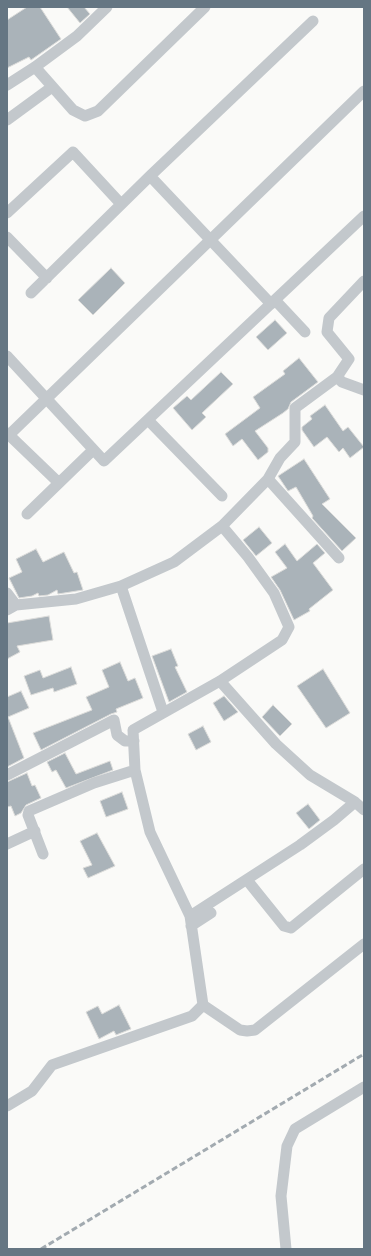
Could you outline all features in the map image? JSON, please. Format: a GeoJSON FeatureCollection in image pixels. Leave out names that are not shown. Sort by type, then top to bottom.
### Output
{"type":"FeatureCollection","features":[{"type":"Feature","properties":{"kind":"street"},"geometry":{"type":"LineString","coordinates":[[7,85],[35,67],[77,36],[107,7]]}},
{"type":"Feature","properties":{"kind":"street"},"geometry":{"type":"LineString","coordinates":[[35,67],[73,110],[85,116],[98,111],[205,7]]}},
{"type":"Feature","properties":{"kind":"street"},"geometry":{"type":"LineString","coordinates":[[31,293],[150,176],[313,21]]}},
{"type":"Feature","properties":{"kind":"street"},"geometry":{"type":"LineString","coordinates":[[7,120],[52,87]]}},
{"type":"Feature","properties":{"kind":"street"},"geometry":{"type":"LineString","coordinates":[[60,483],[8,434],[364,91]]}},
{"type":"Feature","properties":{"kind":"street"},"geometry":{"type":"LineString","coordinates":[[7,213],[73,152],[121,204]]}},
{"type":"Feature","properties":{"kind":"street"},"geometry":{"type":"LineString","coordinates":[[150,176],[210,240],[305,332]]}},
{"type":"Feature","properties":{"kind":"street"},"geometry":{"type":"LineString","coordinates":[[7,356],[104,461],[364,216]]}},
{"type":"Feature","properties":{"kind":"street"},"geometry":{"type":"LineString","coordinates":[[7,237],[47,278]]}},
{"type":"Feature","properties":{"kind":"street"},"geometry":{"type":"LineString","coordinates":[[7,593],[11,608],[76,599],[121,586],[174,562],[222,526],[268,479],[280,458],[295,442],[295,408],[337,377],[349,359],[327,332],[329,318],[364,281]]}},
{"type":"Feature","properties":{"kind":"street"},"geometry":{"type":"LineString","coordinates":[[337,377],[342,382],[364,390]]}},
{"type":"Feature","properties":{"kind":"street"},"geometry":{"type":"LineString","coordinates":[[148,420],[222,496]]}},
{"type":"Feature","properties":{"kind":"street"},"geometry":{"type":"LineString","coordinates":[[27,514],[93,450]]}},
{"type":"Feature","properties":{"kind":"street"},"geometry":{"type":"LineString","coordinates":[[268,479],[339,558]]}},
{"type":"Feature","properties":{"kind":"street"},"geometry":{"type":"LineString","coordinates":[[222,526],[248,557],[274,594],[289,627],[282,640],[220,681],[133,730],[135,770],[150,832],[191,921],[203,1005],[240,1030],[255,1030],[364,944]]}},
{"type":"Feature","properties":{"kind":"street"},"geometry":{"type":"LineString","coordinates":[[121,586],[163,712]]}},
{"type":"Feature","properties":{"kind":"street"},"geometry":{"type":"LineString","coordinates":[[220,681],[276,744],[310,775],[355,802],[364,810]]}},
{"type":"Feature","properties":{"kind":"street"},"geometry":{"type":"LineString","coordinates":[[7,775],[114,720],[117,735],[125,741],[134,741]]}},
{"type":"Feature","properties":{"kind":"street"},"geometry":{"type":"LineString","coordinates":[[43,854],[28,815],[30,810],[94,783],[135,770]]}},
{"type":"Feature","properties":{"kind":"street"},"geometry":{"type":"LineString","coordinates":[[191,921],[247,880],[306,841],[355,802]]}},
{"type":"Feature","properties":{"kind":"street"},"geometry":{"type":"LineString","coordinates":[[7,844],[35,831]]}},
{"type":"Feature","properties":{"kind":"street"},"geometry":{"type":"LineString","coordinates":[[247,880],[284,926],[291,928],[364,869]]}},
{"type":"Feature","properties":{"kind":"street"},"geometry":{"type":"LineString","coordinates":[[191,921],[211,913]]}},
{"type":"Feature","properties":{"kind":"street"},"geometry":{"type":"LineString","coordinates":[[7,1106],[32,1091],[52,1065],[192,1016],[203,1005]]}},
{"type":"Feature","properties":{"kind":"street"},"geometry":{"type":"LineString","coordinates":[[286,1249],[281,1196],[286,1146],[295,1129],[364,1087]]}},
{"type":"Feature","properties":{"kind":"building"},"geometry":{"type":"Polygon","coordinates":[[[27,7],[40,7],[61,39],[31,60],[29,57],[7,68],[7,20],[27,7]]]}},
{"type":"Feature","properties":{"kind":"building"},"geometry":{"type":"Polygon","coordinates":[[[67,7],[84,7],[90,14],[80,23],[67,7]]]}},
{"type":"Feature","properties":{"kind":"building"},"geometry":{"type":"Polygon","coordinates":[[[111,268],[125,283],[93,315],[78,300],[111,268]]]}},
{"type":"Feature","properties":{"kind":"building"},"geometry":{"type":"Polygon","coordinates":[[[275,320],[287,333],[268,350],[256,337],[275,320]]]}},
{"type":"Feature","properties":{"kind":"building"},"geometry":{"type":"Polygon","coordinates":[[[299,358],[318,382],[291,402],[288,409],[283,413],[255,431],[268,448],[268,452],[258,460],[242,439],[233,446],[225,434],[260,408],[253,397],[285,374],[283,371],[299,358]]]}},
{"type":"Feature","properties":{"kind":"building"},"geometry":{"type":"Polygon","coordinates":[[[221,372],[233,384],[202,413],[206,417],[192,430],[173,408],[187,396],[191,400],[221,372]]]}},
{"type":"Feature","properties":{"kind":"building"},"geometry":{"type":"Polygon","coordinates":[[[325,405],[343,431],[348,427],[364,447],[350,458],[343,448],[339,452],[327,437],[314,447],[302,430],[302,427],[312,419],[310,416],[325,405]]]}},
{"type":"Feature","properties":{"kind":"building"},"geometry":{"type":"Polygon","coordinates":[[[304,459],[330,499],[322,504],[356,538],[342,551],[312,518],[313,516],[296,487],[288,491],[278,476],[304,459]]]}},
{"type":"Feature","properties":{"kind":"building"},"geometry":{"type":"Polygon","coordinates":[[[259,527],[272,543],[256,556],[243,540],[259,527]]]}},
{"type":"Feature","properties":{"kind":"building"},"geometry":{"type":"Polygon","coordinates":[[[285,544],[297,561],[317,544],[325,553],[313,563],[333,590],[309,609],[310,611],[294,620],[280,590],[271,577],[287,568],[275,552],[285,544]]]}},
{"type":"Feature","properties":{"kind":"building"},"geometry":{"type":"Polygon","coordinates":[[[36,549],[43,562],[64,552],[74,573],[77,572],[83,590],[58,594],[57,590],[48,595],[39,596],[38,593],[32,596],[19,598],[9,578],[22,572],[16,559],[36,549]]]}},
{"type":"Feature","properties":{"kind":"building"},"geometry":{"type":"Polygon","coordinates":[[[49,616],[53,640],[17,646],[20,652],[7,659],[7,623],[49,616]]]}},
{"type":"Feature","properties":{"kind":"building"},"geometry":{"type":"Polygon","coordinates":[[[171,649],[178,666],[175,667],[187,692],[169,702],[152,656],[171,649]]]}},
{"type":"Feature","properties":{"kind":"building"},"geometry":{"type":"Polygon","coordinates":[[[120,662],[128,681],[135,678],[143,698],[116,709],[117,712],[41,750],[33,733],[92,710],[86,697],[109,687],[102,670],[120,662]]]}},
{"type":"Feature","properties":{"kind":"building"},"geometry":{"type":"Polygon","coordinates":[[[71,667],[77,684],[54,692],[53,688],[31,695],[24,676],[40,670],[43,678],[71,667]]]}},
{"type":"Feature","properties":{"kind":"building"},"geometry":{"type":"Polygon","coordinates":[[[323,669],[350,713],[326,728],[297,686],[323,669]]]}},
{"type":"Feature","properties":{"kind":"building"},"geometry":{"type":"Polygon","coordinates":[[[21,691],[29,708],[8,717],[24,758],[7,767],[7,697],[21,691]]]}},
{"type":"Feature","properties":{"kind":"building"},"geometry":{"type":"Polygon","coordinates":[[[224,696],[238,712],[224,721],[213,703],[224,696]]]}},
{"type":"Feature","properties":{"kind":"building"},"geometry":{"type":"Polygon","coordinates":[[[273,705],[292,724],[280,736],[262,717],[273,705]]]}},
{"type":"Feature","properties":{"kind":"building"},"geometry":{"type":"Polygon","coordinates":[[[203,726],[211,742],[196,750],[188,734],[203,726]]]}},
{"type":"Feature","properties":{"kind":"building"},"geometry":{"type":"Polygon","coordinates":[[[65,753],[76,774],[110,761],[113,770],[66,788],[56,770],[52,772],[47,762],[65,753]]]}},
{"type":"Feature","properties":{"kind":"building"},"geometry":{"type":"Polygon","coordinates":[[[27,773],[32,786],[35,785],[41,798],[26,805],[21,813],[15,816],[11,806],[7,807],[7,782],[27,773]]]}},
{"type":"Feature","properties":{"kind":"building"},"geometry":{"type":"Polygon","coordinates":[[[122,792],[128,809],[106,817],[100,801],[122,792]]]}},
{"type":"Feature","properties":{"kind":"building"},"geometry":{"type":"Polygon","coordinates":[[[308,804],[320,820],[309,829],[296,813],[308,804]]]}},
{"type":"Feature","properties":{"kind":"building"},"geometry":{"type":"Polygon","coordinates":[[[97,833],[115,866],[88,878],[83,868],[92,865],[80,841],[97,833]]]}},
{"type":"Feature","properties":{"kind":"building"},"geometry":{"type":"Polygon","coordinates":[[[119,1005],[131,1029],[116,1035],[114,1031],[99,1039],[86,1012],[98,1006],[102,1014],[119,1005]]]}},
{"type":"Feature","properties":{"kind":"railway"},"geometry":{"type":"LineString","coordinates":[[41,1249],[364,1054]]}}]}
